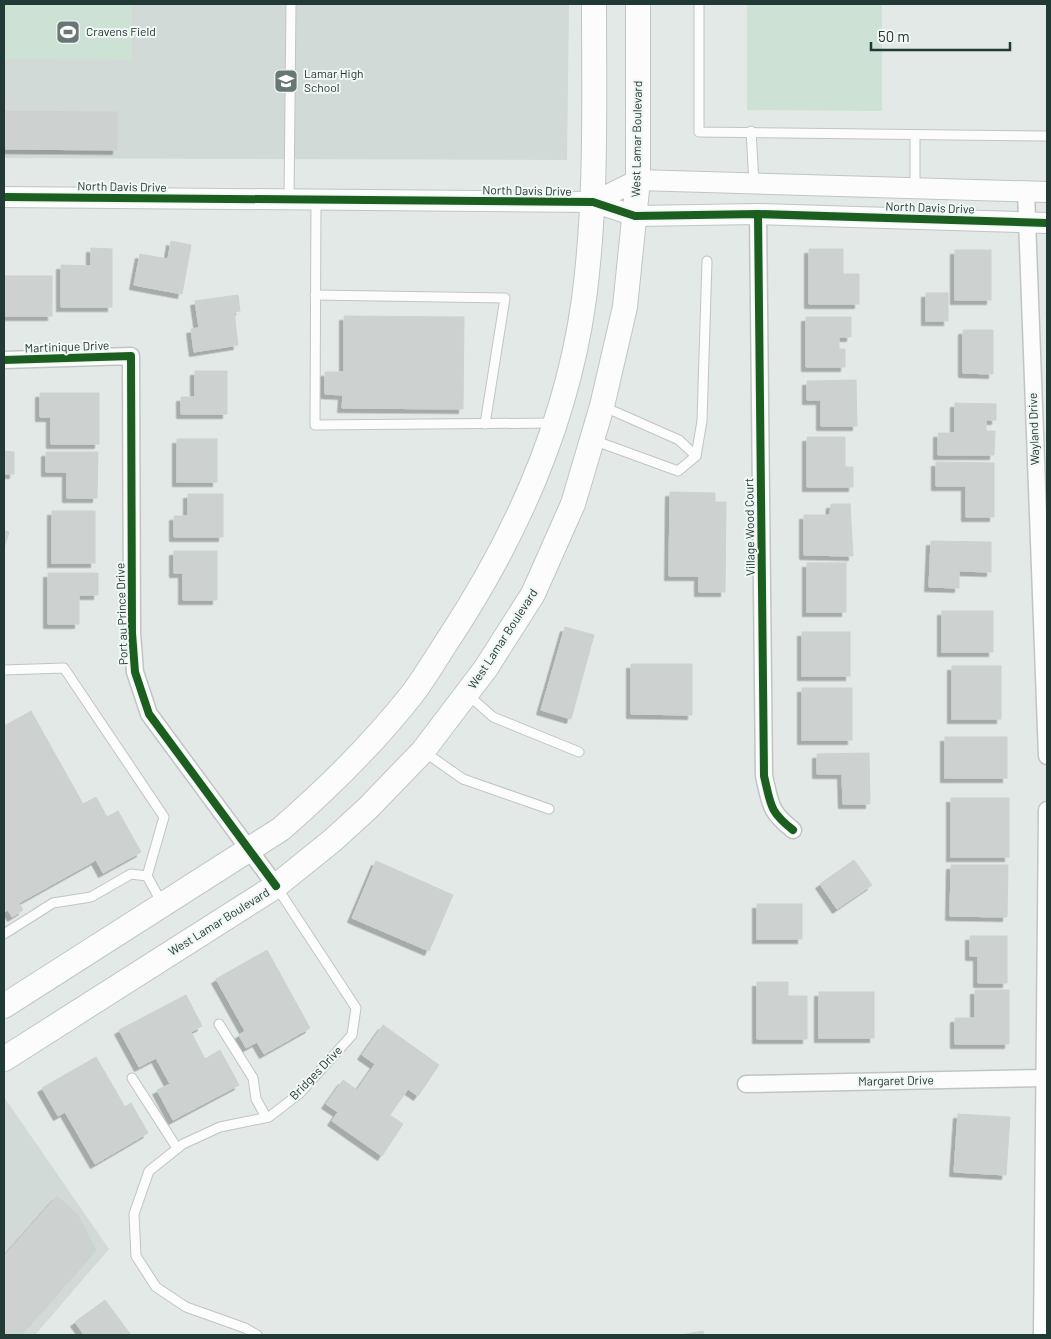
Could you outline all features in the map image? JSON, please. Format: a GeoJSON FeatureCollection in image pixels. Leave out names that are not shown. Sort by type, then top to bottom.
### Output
{"type":"FeatureCollection","features":[{"type":"Feature","properties":{"kind":"main road"},"geometry":{"type":"LineString","coordinates":[[4,1006],[280,829],[318,796],[412,693],[473,602],[521,514],[556,423],[569,377],[584,300],[593,202],[594,4]]}},
{"type":"Feature","properties":{"kind":"main road","name":"West Lamar Boulevard"},"geometry":{"type":"LineString","coordinates":[[4,1059],[276,886],[368,808],[423,751],[467,694],[486,668],[533,594],[573,504],[602,406],[625,307],[638,180],[638,4]]}},
{"type":"Feature","properties":{"kind":"street","name":"North Davis Drive"},"geometry":{"type":"LineString","coordinates":[[593,202],[638,180],[1047,192]]}},
{"type":"Feature","properties":{"kind":"street","name":"Wayland Drive"},"geometry":{"type":"LineString","coordinates":[[1026,192],[1047,756]]}},
{"type":"Feature","properties":{"kind":"street","name":"North Davis Drive"},"geometry":{"type":"LineString","coordinates":[[4,197],[593,202],[635,216],[758,214],[1047,223]]}},
{"type":"Feature","properties":{"kind":"street","name":"Village Wood Court"},"geometry":{"type":"LineString","coordinates":[[758,214],[764,776],[771,809],[776,817],[793,830]]}},
{"type":"Feature","properties":{"kind":"street","name":"Martinique Drive"},"geometry":{"type":"LineString","coordinates":[[4,360],[131,356]]}},
{"type":"Feature","properties":{"kind":"street","name":"Port au Prince Drive"},"geometry":{"type":"LineString","coordinates":[[131,356],[132,633],[135,672],[149,714],[276,886]]}},
{"type":"Feature","properties":{"kind":"street"},"geometry":{"type":"LineString","coordinates":[[1042,1335],[1047,810]]}},
{"type":"Feature","properties":{"kind":"street","name":"Margaret Drive"},"geometry":{"type":"LineString","coordinates":[[746,1084],[1045,1078]]}},
{"type":"Feature","properties":{"kind":"lane"},"geometry":{"type":"LineString","coordinates":[[289,200],[291,4]]}},
{"type":"Feature","properties":{"kind":"lane"},"geometry":{"type":"LineString","coordinates":[[699,4],[698,132],[751,131],[1047,136]]}},
{"type":"Feature","properties":{"kind":"lane"},"geometry":{"type":"LineString","coordinates":[[751,131],[754,183]]}},
{"type":"Feature","properties":{"kind":"lane"},"geometry":{"type":"LineString","coordinates":[[915,135],[915,187]]}},
{"type":"Feature","properties":{"kind":"lane"},"geometry":{"type":"LineString","coordinates":[[316,200],[315,425],[556,423]]}},
{"type":"Feature","properties":{"kind":"lane"},"geometry":{"type":"LineString","coordinates":[[593,440],[678,471],[696,456],[702,420],[708,261]]}},
{"type":"Feature","properties":{"kind":"lane"},"geometry":{"type":"LineString","coordinates":[[316,295],[505,298],[485,424]]}},
{"type":"Feature","properties":{"kind":"lane"},"geometry":{"type":"LineString","coordinates":[[602,406],[679,440],[696,456]]}},
{"type":"Feature","properties":{"kind":"lane"},"geometry":{"type":"LineString","coordinates":[[4,670],[64,668],[164,816],[147,876],[162,904]]}},
{"type":"Feature","properties":{"kind":"lane"},"geometry":{"type":"LineString","coordinates":[[467,694],[493,717],[578,752]]}},
{"type":"Feature","properties":{"kind":"lane"},"geometry":{"type":"LineString","coordinates":[[423,751],[462,779],[549,809]]}},
{"type":"Feature","properties":{"kind":"lane"},"geometry":{"type":"LineString","coordinates":[[4,934],[53,903],[91,897],[131,874],[147,876]]}},
{"type":"Feature","properties":{"kind":"lane","name":"Bridges Drive"},"geometry":{"type":"LineString","coordinates":[[257,1335],[245,1328],[186,1307],[156,1287],[136,1256],[134,1214],[149,1171],[177,1148],[220,1127],[266,1117],[300,1093],[352,1035],[356,1008],[276,886]]}},
{"type":"Feature","properties":{"kind":"lane"},"geometry":{"type":"LineString","coordinates":[[219,1024],[253,1078],[256,1099],[266,1117]]}},
{"type":"Feature","properties":{"kind":"lane"},"geometry":{"type":"LineString","coordinates":[[132,1078],[177,1148]]}},
{"type":"Feature","properties":{"kind":"shaded area","name":"Lamar High School"},"geometry":{"type":"Polygon","coordinates":[[[4,4],[569,4],[567,160],[4,158],[4,4]]]}},
{"type":"Feature","properties":{"kind":"shaded area"},"geometry":{"type":"Polygon","coordinates":[[[4,1097],[109,1249],[35,1335],[4,1335],[4,1097]]]}},
{"type":"Feature","properties":{"kind":"green space","name":"Cravens Field"},"geometry":{"type":"Polygon","coordinates":[[[4,4],[132,4],[132,60],[4,59],[4,4]]]}},
{"type":"Feature","properties":{"kind":"green space"},"geometry":{"type":"Polygon","coordinates":[[[747,4],[882,4],[882,111],[747,110],[747,4]]]}},
{"type":"Feature","properties":{"kind":"building"},"geometry":{"type":"Polygon","coordinates":[[[4,111],[117,112],[117,150],[4,149],[4,111]]]}},
{"type":"Feature","properties":{"kind":"building"},"geometry":{"type":"Polygon","coordinates":[[[171,241],[191,245],[182,294],[134,285],[140,254],[168,259],[171,241]]]}},
{"type":"Feature","properties":{"kind":"building"},"geometry":{"type":"Polygon","coordinates":[[[91,248],[112,249],[112,307],[61,307],[61,265],[91,266],[91,248]]]}},
{"type":"Feature","properties":{"kind":"building"},"geometry":{"type":"Polygon","coordinates":[[[809,249],[843,249],[843,274],[859,274],[859,304],[809,304],[809,249]]]}},
{"type":"Feature","properties":{"kind":"building"},"geometry":{"type":"Polygon","coordinates":[[[955,250],[991,250],[991,300],[955,300],[955,250]]]}},
{"type":"Feature","properties":{"kind":"building"},"geometry":{"type":"Polygon","coordinates":[[[4,276],[52,276],[52,316],[4,316],[4,276]]]}},
{"type":"Feature","properties":{"kind":"building"},"geometry":{"type":"Polygon","coordinates":[[[926,293],[948,293],[948,321],[926,321],[926,293]]]}},
{"type":"Feature","properties":{"kind":"building"},"geometry":{"type":"Polygon","coordinates":[[[238,295],[240,311],[234,312],[238,345],[194,352],[191,329],[199,328],[195,301],[238,295]]]}},
{"type":"Feature","properties":{"kind":"building"},"geometry":{"type":"Polygon","coordinates":[[[344,316],[464,317],[463,409],[342,408],[343,395],[325,394],[325,372],[344,372],[344,316]]]}},
{"type":"Feature","properties":{"kind":"building"},"geometry":{"type":"Polygon","coordinates":[[[806,317],[851,317],[851,337],[839,337],[839,349],[845,349],[845,367],[806,367],[806,317]]]}},
{"type":"Feature","properties":{"kind":"building"},"geometry":{"type":"Polygon","coordinates":[[[963,330],[993,330],[993,374],[963,373],[963,330]]]}},
{"type":"Feature","properties":{"kind":"building"},"geometry":{"type":"Polygon","coordinates":[[[195,371],[227,371],[227,414],[181,414],[181,397],[195,397],[195,371]]]}},
{"type":"Feature","properties":{"kind":"building"},"geometry":{"type":"Polygon","coordinates":[[[856,380],[857,426],[821,426],[821,400],[807,400],[807,381],[856,380]]]}},
{"type":"Feature","properties":{"kind":"building"},"geometry":{"type":"Polygon","coordinates":[[[40,393],[99,393],[99,444],[51,444],[51,417],[40,417],[40,393]]]}},
{"type":"Feature","properties":{"kind":"building"},"geometry":{"type":"Polygon","coordinates":[[[955,403],[996,404],[996,420],[986,420],[986,431],[995,431],[994,455],[938,455],[938,433],[955,433],[955,403]]]}},
{"type":"Feature","properties":{"kind":"building"},"geometry":{"type":"Polygon","coordinates":[[[807,437],[845,437],[845,467],[853,467],[853,487],[807,487],[807,437]]]}},
{"type":"Feature","properties":{"kind":"building"},"geometry":{"type":"Polygon","coordinates":[[[177,439],[217,439],[217,482],[177,482],[177,439]]]}},
{"type":"Feature","properties":{"kind":"building"},"geometry":{"type":"Polygon","coordinates":[[[4,451],[14,452],[14,474],[4,474],[4,451]]]}},
{"type":"Feature","properties":{"kind":"building"},"geometry":{"type":"Polygon","coordinates":[[[46,452],[98,452],[97,498],[67,498],[67,472],[46,472],[46,452]]]}},
{"type":"Feature","properties":{"kind":"building"},"geometry":{"type":"Polygon","coordinates":[[[936,462],[994,463],[994,517],[966,517],[966,486],[936,486],[936,462]]]}},
{"type":"Feature","properties":{"kind":"building"},"geometry":{"type":"Polygon","coordinates":[[[670,492],[715,493],[715,502],[726,502],[725,592],[699,592],[699,576],[669,576],[670,492]]]}},
{"type":"Feature","properties":{"kind":"building"},"geometry":{"type":"Polygon","coordinates":[[[188,494],[223,494],[223,537],[174,537],[174,516],[188,516],[188,494]]]}},
{"type":"Feature","properties":{"kind":"building"},"geometry":{"type":"Polygon","coordinates":[[[831,504],[850,504],[853,556],[804,555],[804,515],[830,515],[831,504]]]}},
{"type":"Feature","properties":{"kind":"building"},"geometry":{"type":"Polygon","coordinates":[[[52,511],[95,511],[95,563],[52,563],[52,511]]]}},
{"type":"Feature","properties":{"kind":"building"},"geometry":{"type":"Polygon","coordinates":[[[4,530],[9,532],[4,548],[4,530]]]}},
{"type":"Feature","properties":{"kind":"building"},"geometry":{"type":"Polygon","coordinates":[[[931,541],[991,542],[991,572],[959,571],[959,588],[929,587],[931,541]]]}},
{"type":"Feature","properties":{"kind":"building"},"geometry":{"type":"Polygon","coordinates":[[[174,551],[217,551],[217,600],[183,600],[183,573],[174,573],[174,551]]]}},
{"type":"Feature","properties":{"kind":"building"},"geometry":{"type":"Polygon","coordinates":[[[807,563],[846,563],[846,612],[807,612],[807,563]]]}},
{"type":"Feature","properties":{"kind":"building"},"geometry":{"type":"Polygon","coordinates":[[[48,573],[98,573],[98,595],[79,595],[79,624],[48,624],[48,573]]]}},
{"type":"Feature","properties":{"kind":"building"},"geometry":{"type":"Polygon","coordinates":[[[942,611],[993,611],[993,652],[942,652],[942,611]]]}},
{"type":"Feature","properties":{"kind":"building"},"geometry":{"type":"Polygon","coordinates":[[[565,627],[594,635],[571,719],[541,710],[565,627]]]}},
{"type":"Feature","properties":{"kind":"building"},"geometry":{"type":"Polygon","coordinates":[[[802,632],[850,632],[850,676],[802,676],[802,632]]]}},
{"type":"Feature","properties":{"kind":"building"},"geometry":{"type":"Polygon","coordinates":[[[631,664],[692,664],[692,715],[631,714],[631,664]]]}},
{"type":"Feature","properties":{"kind":"building"},"geometry":{"type":"Polygon","coordinates":[[[952,666],[1001,666],[1001,719],[952,719],[952,666]]]}},
{"type":"Feature","properties":{"kind":"building"},"geometry":{"type":"Polygon","coordinates":[[[802,688],[852,688],[852,740],[802,740],[802,688]]]}},
{"type":"Feature","properties":{"kind":"building"},"geometry":{"type":"Polygon","coordinates":[[[31,711],[83,804],[96,797],[107,817],[118,811],[141,852],[103,873],[96,860],[19,903],[23,910],[12,917],[8,910],[4,912],[4,726],[31,711]]]}},
{"type":"Feature","properties":{"kind":"building"},"geometry":{"type":"Polygon","coordinates":[[[945,737],[1007,737],[1007,778],[945,778],[945,737]]]}},
{"type":"Feature","properties":{"kind":"building"},"geometry":{"type":"Polygon","coordinates":[[[869,753],[870,804],[843,804],[842,774],[817,774],[817,754],[869,753]]]}},
{"type":"Feature","properties":{"kind":"building"},"geometry":{"type":"Polygon","coordinates":[[[951,798],[1009,798],[1009,857],[951,857],[951,798]]]}},
{"type":"Feature","properties":{"kind":"building"},"geometry":{"type":"Polygon","coordinates":[[[854,860],[872,885],[837,909],[820,884],[854,860]]]}},
{"type":"Feature","properties":{"kind":"building"},"geometry":{"type":"Polygon","coordinates":[[[376,861],[453,895],[429,951],[352,918],[376,861]]]}},
{"type":"Feature","properties":{"kind":"building"},"geometry":{"type":"Polygon","coordinates":[[[951,865],[1008,865],[1007,917],[950,916],[951,865]]]}},
{"type":"Feature","properties":{"kind":"building"},"geometry":{"type":"Polygon","coordinates":[[[757,904],[802,904],[802,939],[757,939],[757,904]]]}},
{"type":"Feature","properties":{"kind":"building"},"geometry":{"type":"Polygon","coordinates":[[[970,936],[1007,936],[1007,983],[978,983],[978,956],[970,956],[970,936]]]}},
{"type":"Feature","properties":{"kind":"building"},"geometry":{"type":"Polygon","coordinates":[[[267,950],[310,1028],[264,1054],[257,1042],[246,1048],[239,1035],[245,1031],[216,979],[267,950]]]}},
{"type":"Feature","properties":{"kind":"building"},"geometry":{"type":"Polygon","coordinates":[[[757,982],[788,982],[788,996],[807,996],[807,1039],[757,1039],[757,982]]]}},
{"type":"Feature","properties":{"kind":"building"},"geometry":{"type":"Polygon","coordinates":[[[975,990],[1009,990],[1009,1044],[955,1044],[955,1018],[975,1018],[975,990]]]}},
{"type":"Feature","properties":{"kind":"building"},"geometry":{"type":"Polygon","coordinates":[[[819,992],[874,992],[874,1038],[819,1038],[819,992]]]}},
{"type":"Feature","properties":{"kind":"building"},"geometry":{"type":"Polygon","coordinates":[[[186,995],[202,1026],[191,1032],[205,1059],[220,1050],[239,1085],[173,1120],[157,1090],[170,1084],[156,1058],[139,1067],[119,1030],[186,995]]]}},
{"type":"Feature","properties":{"kind":"building"},"geometry":{"type":"Polygon","coordinates":[[[383,1025],[439,1065],[418,1096],[408,1089],[390,1115],[403,1124],[382,1156],[332,1121],[338,1112],[326,1104],[343,1080],[357,1090],[375,1064],[362,1055],[383,1025]]]}},
{"type":"Feature","properties":{"kind":"building"},"geometry":{"type":"Polygon","coordinates":[[[96,1057],[125,1107],[131,1103],[148,1133],[95,1164],[65,1112],[58,1116],[42,1088],[96,1057]]]}},
{"type":"Feature","properties":{"kind":"building"},"geometry":{"type":"Polygon","coordinates":[[[958,1114],[1010,1117],[1006,1175],[954,1172],[958,1114]]]}},
{"type":"Feature","properties":{"kind":"building"},"geometry":{"type":"Polygon","coordinates":[[[57,1196],[78,1215],[96,1250],[21,1335],[4,1335],[4,1256],[57,1196]]]}},
{"type":"Feature","properties":{"kind":"building"},"geometry":{"type":"Polygon","coordinates":[[[105,1300],[131,1335],[84,1335],[75,1322],[105,1300]]]}},
{"type":"Feature","properties":{"kind":"building"},"geometry":{"type":"Polygon","coordinates":[[[703,1331],[704,1335],[681,1335],[703,1331]]]}},
{"type":"Feature","properties":{"kind":"cycle path"},"geometry":{"type":"LineString","coordinates":[[4,197],[593,202],[635,216],[758,214],[1047,223]]}},
{"type":"Feature","properties":{"kind":"cycle path"},"geometry":{"type":"LineString","coordinates":[[758,214],[764,776],[772,807],[779,818],[793,830]]}},
{"type":"Feature","properties":{"kind":"cycle path"},"geometry":{"type":"LineString","coordinates":[[4,360],[131,356],[132,633],[135,672],[149,714],[276,886]]}},
{"type":"Feature","properties":{"kind":"place","name":"Cravens Field"},"geometry":{"type":"Point","coordinates":[68,32]}},
{"type":"Feature","properties":{"kind":"place","name":"Lamar High School"},"geometry":{"type":"Point","coordinates":[286,81]}}]}
